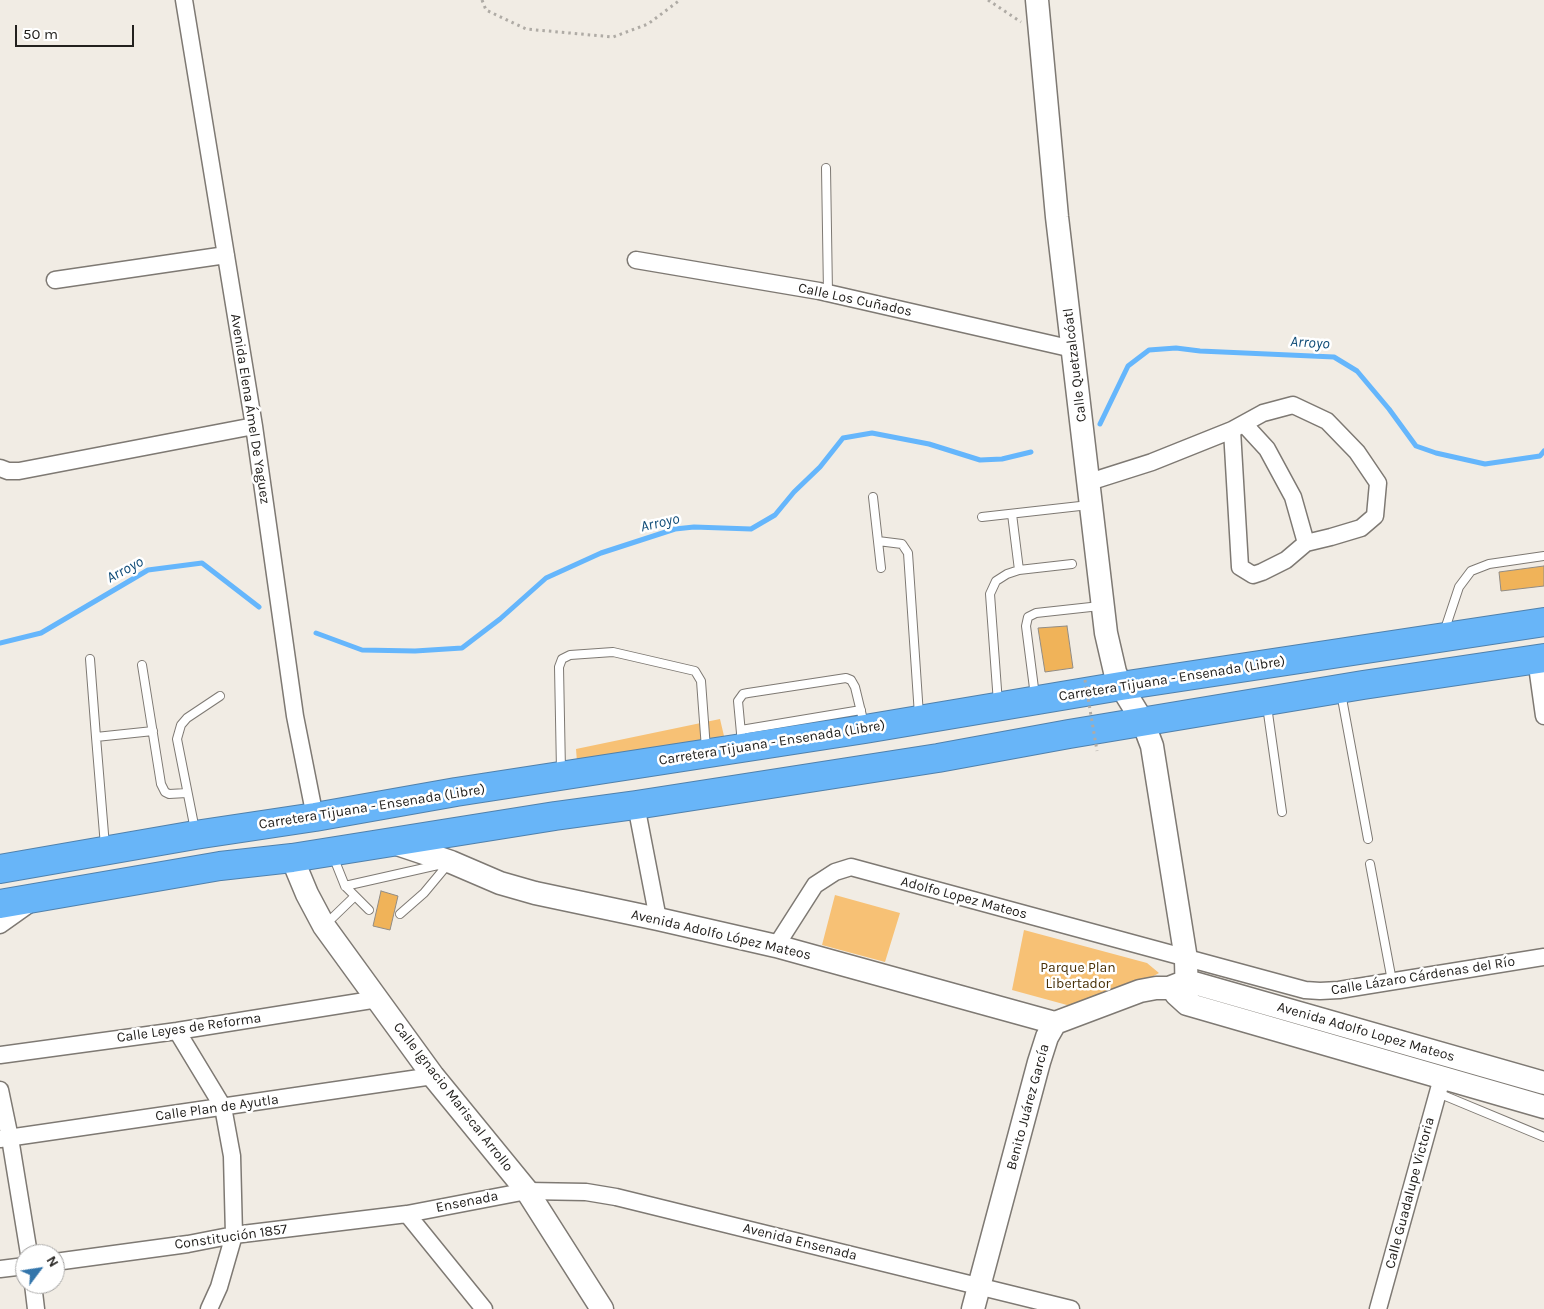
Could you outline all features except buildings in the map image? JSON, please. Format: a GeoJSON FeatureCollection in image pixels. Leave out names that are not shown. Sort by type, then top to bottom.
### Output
{"type":"FeatureCollection","features":[{"type":"Feature","properties":{"kind":"highway","name":"Carretera Tijuana - Ensenada (Libre)"},"geometry":{"type":"LineString","coordinates":[[0,870],[196,835],[706,753],[742,739],[863,719],[919,720],[1121,686],[1544,622]]}},
{"type":"Feature","properties":{"kind":"highway"},"geometry":{"type":"LineString","coordinates":[[0,904],[220,866],[332,852],[938,758],[1340,688],[1540,659]]}},
{"type":"Feature","properties":{"kind":"highway"},"geometry":{"type":"LineString","coordinates":[[196,835],[220,866]]}},
{"type":"Feature","properties":{"kind":"main road","name":"Calle Quetzalcóatl"},"geometry":{"type":"LineString","coordinates":[[1037,0],[1057,217],[1111,659],[1121,686],[1143,722]]}},
{"type":"Feature","properties":{"kind":"main road"},"geometry":{"type":"LineString","coordinates":[[1055,1023],[1140,991],[1156,988],[1181,976],[1152,746],[1143,722]]}},
{"type":"Feature","properties":{"kind":"main road","name":"Avenida Adolfo López Mateos"},"geometry":{"type":"LineString","coordinates":[[390,842],[451,862],[500,883],[535,893],[776,946],[1055,1023]]}},
{"type":"Feature","properties":{"kind":"main road","name":"Calle Ignacio Mariscal Arrollo"},"geometry":{"type":"LineString","coordinates":[[292,858],[307,894],[324,926],[433,1076],[527,1191],[602,1309]]}},
{"type":"Feature","properties":{"kind":"main road","name":"Avenida Adolfo Lopez Mateos"},"geometry":{"type":"LineString","coordinates":[[1544,1084],[1181,976],[1187,1004],[1440,1085],[1544,1107]]}},
{"type":"Feature","properties":{"kind":"main road","name":"Benito Juárez García"},"geometry":{"type":"LineString","coordinates":[[973,1309],[1047,1037],[1055,1023]]}},
{"type":"Feature","properties":{"kind":"street","name":"Avenida Elena Ámel De Yaguez"},"geometry":{"type":"LineString","coordinates":[[184,0],[254,426],[296,716],[315,817]]}},
{"type":"Feature","properties":{"kind":"street"},"geometry":{"type":"LineString","coordinates":[[55,280],[226,256]]}},
{"type":"Feature","properties":{"kind":"street","name":"Calle Los Cuñados"},"geometry":{"type":"LineString","coordinates":[[636,260],[828,293],[1073,349]]}},
{"type":"Feature","properties":{"kind":"street"},"geometry":{"type":"LineString","coordinates":[[1089,482],[1152,462],[1238,427],[1263,413],[1293,405],[1327,421],[1357,452],[1378,483],[1375,516],[1362,528],[1306,542],[1286,560],[1262,572],[1253,575],[1240,567],[1238,427]]}},
{"type":"Feature","properties":{"kind":"street"},"geometry":{"type":"LineString","coordinates":[[0,468],[8,471],[19,471],[254,426]]}},
{"type":"Feature","properties":{"kind":"street"},"geometry":{"type":"LineString","coordinates":[[1238,427],[1267,449],[1293,497],[1306,542]]}},
{"type":"Feature","properties":{"kind":"street"},"geometry":{"type":"LineString","coordinates":[[1540,659],[1544,716]]}},
{"type":"Feature","properties":{"kind":"street"},"geometry":{"type":"LineString","coordinates":[[636,805],[658,919]]}},
{"type":"Feature","properties":{"kind":"street","name":"Adolfo Lopez Mateos"},"geometry":{"type":"LineString","coordinates":[[776,946],[815,885],[835,872],[851,867],[1181,976]]}},
{"type":"Feature","properties":{"kind":"street"},"geometry":{"type":"LineString","coordinates":[[0,925],[40,897]]}},
{"type":"Feature","properties":{"kind":"street","name":"Calle Lázaro Cárdenas del Río"},"geometry":{"type":"LineString","coordinates":[[1181,976],[1320,991],[1339,990],[1544,957]]}},
{"type":"Feature","properties":{"kind":"street","name":"Calle Leyes de Reforma"},"geometry":{"type":"LineString","coordinates":[[0,1055],[178,1031],[378,999]]}},
{"type":"Feature","properties":{"kind":"street"},"geometry":{"type":"LineString","coordinates":[[178,1031],[223,1107],[232,1156],[234,1235],[219,1287],[209,1309]]}},
{"type":"Feature","properties":{"kind":"street","name":"Calle Plan de Ayutla"},"geometry":{"type":"LineString","coordinates":[[5,1138],[433,1076]]}},
{"type":"Feature","properties":{"kind":"street","name":"Calle Guadalupe Victoria"},"geometry":{"type":"LineString","coordinates":[[1378,1309],[1440,1085]]}},
{"type":"Feature","properties":{"kind":"street"},"geometry":{"type":"LineString","coordinates":[[0,1090],[5,1138],[27,1244]]}},
{"type":"Feature","properties":{"kind":"street","name":"Avenida Ensenada"},"geometry":{"type":"LineString","coordinates":[[527,1191],[586,1192],[616,1197],[1071,1309]]}},
{"type":"Feature","properties":{"kind":"street","name":"Ensenada"},"geometry":{"type":"LineString","coordinates":[[408,1214],[527,1191]]}},
{"type":"Feature","properties":{"kind":"street"},"geometry":{"type":"LineString","coordinates":[[408,1214],[484,1309]]}},
{"type":"Feature","properties":{"kind":"street","name":"Constitución 1857"},"geometry":{"type":"LineString","coordinates":[[65,1261],[188,1244],[234,1235],[408,1214]]}},
{"type":"Feature","properties":{"kind":"street"},"geometry":{"type":"LineString","coordinates":[[0,1270],[15,1268]]}},
{"type":"Feature","properties":{"kind":"street"},"geometry":{"type":"LineString","coordinates":[[34,1294],[36,1309]]}},
{"type":"Feature","properties":{"kind":"lane"},"geometry":{"type":"LineString","coordinates":[[826,168],[828,293]]}},
{"type":"Feature","properties":{"kind":"lane"},"geometry":{"type":"LineString","coordinates":[[873,497],[881,568]]}},
{"type":"Feature","properties":{"kind":"lane"},"geometry":{"type":"LineString","coordinates":[[982,517],[1092,505]]}},
{"type":"Feature","properties":{"kind":"lane"},"geometry":{"type":"LineString","coordinates":[[1012,514],[1019,570]]}},
{"type":"Feature","properties":{"kind":"lane"},"geometry":{"type":"LineString","coordinates":[[878,540],[902,544],[908,553],[919,720]]}},
{"type":"Feature","properties":{"kind":"lane"},"geometry":{"type":"LineString","coordinates":[[1443,637],[1459,587],[1471,571],[1489,564],[1544,556]]}},
{"type":"Feature","properties":{"kind":"lane"},"geometry":{"type":"LineString","coordinates":[[999,707],[990,594],[996,581],[1007,574],[1019,570],[1072,564]]}},
{"type":"Feature","properties":{"kind":"lane"},"geometry":{"type":"LineString","coordinates":[[1035,701],[1026,626],[1028,617],[1036,612],[1104,605]]}},
{"type":"Feature","properties":{"kind":"lane"},"geometry":{"type":"LineString","coordinates":[[561,776],[559,668],[562,659],[570,656],[613,652],[695,671],[701,681],[706,753]]}},
{"type":"Feature","properties":{"kind":"lane"},"geometry":{"type":"LineString","coordinates":[[90,659],[106,851]]}},
{"type":"Feature","properties":{"kind":"lane"},"geometry":{"type":"LineString","coordinates":[[142,665],[162,788],[169,794],[187,793]]}},
{"type":"Feature","properties":{"kind":"lane"},"geometry":{"type":"LineString","coordinates":[[742,739],[738,702],[743,694],[748,693],[846,678],[856,687],[863,719]]}},
{"type":"Feature","properties":{"kind":"lane"},"geometry":{"type":"LineString","coordinates":[[1340,688],[1368,839]]}},
{"type":"Feature","properties":{"kind":"lane"},"geometry":{"type":"LineString","coordinates":[[196,835],[177,739],[181,726],[187,718],[220,696]]}},
{"type":"Feature","properties":{"kind":"lane"},"geometry":{"type":"LineString","coordinates":[[1266,701],[1282,812]]}},
{"type":"Feature","properties":{"kind":"lane"},"geometry":{"type":"LineString","coordinates":[[96,737],[153,731]]}},
{"type":"Feature","properties":{"kind":"lane"},"geometry":{"type":"LineString","coordinates":[[332,852],[345,886],[369,910]]}},
{"type":"Feature","properties":{"kind":"lane"},"geometry":{"type":"LineString","coordinates":[[345,886],[451,862]]}},
{"type":"Feature","properties":{"kind":"lane"},"geometry":{"type":"LineString","coordinates":[[400,914],[424,893],[451,862]]}},
{"type":"Feature","properties":{"kind":"lane"},"geometry":{"type":"LineString","coordinates":[[1370,864],[1392,981]]}},
{"type":"Feature","properties":{"kind":"lane"},"geometry":{"type":"LineString","coordinates":[[324,926],[354,897]]}},
{"type":"Feature","properties":{"kind":"lane"},"geometry":{"type":"LineString","coordinates":[[1440,1085],[1544,1137]]}},
{"type":"Feature","properties":{"kind":"path"},"geometry":{"type":"LineString","coordinates":[[482,0],[486,10],[526,29],[613,36],[648,24],[680,0]]}},
{"type":"Feature","properties":{"kind":"path"},"geometry":{"type":"LineString","coordinates":[[988,0],[1040,34]]}},
{"type":"Feature","properties":{"kind":"path"},"geometry":{"type":"LineString","coordinates":[[1085,680],[1097,751]]}},
{"type":"Feature","properties":{"kind":"green space"},"geometry":{"type":"Polygon","coordinates":[[[720,719],[724,736],[577,762],[576,749],[720,719]]]}},
{"type":"Feature","properties":{"kind":"green space"},"geometry":{"type":"Polygon","coordinates":[[[835,895],[900,913],[885,962],[822,945],[835,895]]]}},
{"type":"Feature","properties":{"kind":"green space","name":"Parque Plan Libertador"},"geometry":{"type":"Polygon","coordinates":[[[1024,930],[1147,963],[1159,973],[1089,1011],[1012,990],[1024,930]]]}},
{"type":"Feature","properties":{"kind":"waterway","name":"Arroyo"},"geometry":{"type":"LineString","coordinates":[[1100,424],[1128,366],[1149,350],[1176,348],[1200,351],[1334,357],[1357,371],[1389,409],[1416,446],[1436,453],[1485,464],[1540,456],[1544,451]]}},
{"type":"Feature","properties":{"kind":"waterway","name":"Arroyo"},"geometry":{"type":"LineString","coordinates":[[316,633],[362,650],[415,651],[462,648],[500,619],[546,578],[601,553],[675,529],[694,527],[751,529],[775,515],[794,492],[820,467],[843,438],[872,433],[929,444],[980,460],[1002,459],[1031,452]]}},
{"type":"Feature","properties":{"kind":"waterway","name":"Arroyo"},"geometry":{"type":"LineString","coordinates":[[0,643],[41,633],[148,570],[202,563],[259,607]]}}]}
